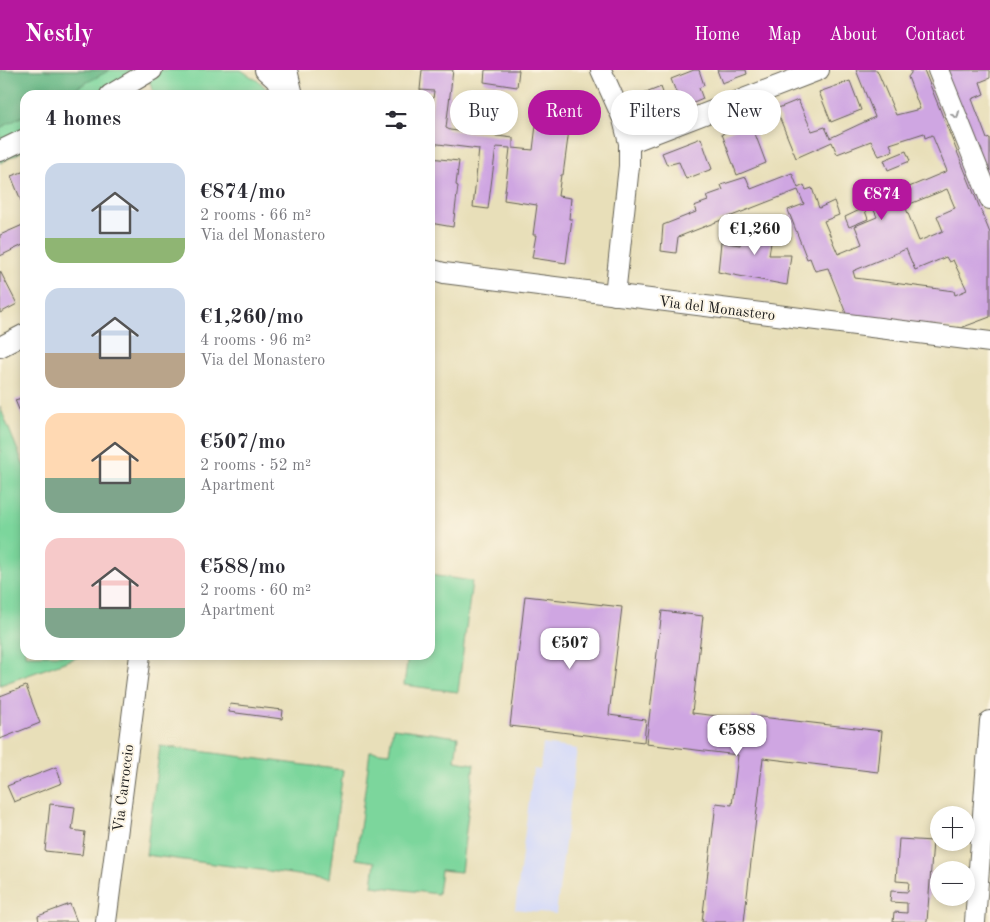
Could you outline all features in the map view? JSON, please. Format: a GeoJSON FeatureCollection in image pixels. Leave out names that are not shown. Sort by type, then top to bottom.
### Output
{"type":"FeatureCollection","features":[{"type":"Feature","properties":{"kind":"street"},"geometry":{"type":"LineString","coordinates":[[118,90],[152,70]]}},
{"type":"Feature","properties":{"kind":"street"},"geometry":{"type":"LineString","coordinates":[[265,70],[275,79],[283,90]]}},
{"type":"Feature","properties":{"kind":"street"},"geometry":{"type":"LineString","coordinates":[[287,70],[292,90]]}},
{"type":"Feature","properties":{"kind":"street"},"geometry":{"type":"LineString","coordinates":[[601,70],[623,119],[629,143],[629,166],[615,295]]}},
{"type":"Feature","properties":{"kind":"street"},"geometry":{"type":"LineString","coordinates":[[629,143],[818,70]]}},
{"type":"Feature","properties":{"kind":"street"},"geometry":{"type":"LineString","coordinates":[[938,70],[990,199]]}},
{"type":"Feature","properties":{"kind":"street"},"geometry":{"type":"LineString","coordinates":[[0,151],[20,141]]}},
{"type":"Feature","properties":{"kind":"street","name":"Via del Monastero"},"geometry":{"type":"LineString","coordinates":[[437,271],[990,342]]}},
{"type":"Feature","properties":{"kind":"street"},"geometry":{"type":"LineString","coordinates":[[0,347],[20,337]]}},
{"type":"Feature","properties":{"kind":"street","name":"Via Carroccio"},"geometry":{"type":"LineString","coordinates":[[106,922],[139,660]]}},
{"type":"Feature","properties":{"kind":"street"},"geometry":{"type":"LineString","coordinates":[[975,922],[988,768],[990,721]]}},
{"type":"Feature","properties":{"kind":"shaded area"},"geometry":{"type":"Polygon","coordinates":[[[543,744],[577,749],[556,914],[515,909],[533,769],[540,770],[543,744]]]}},
{"type":"Feature","properties":{"kind":"green space"},"geometry":{"type":"Polygon","coordinates":[[[0,70],[241,70],[261,83],[267,90],[153,90],[145,71],[110,90],[20,90],[20,153],[0,163],[0,70]]]}},
{"type":"Feature","properties":{"kind":"green space"},"geometry":{"type":"Polygon","coordinates":[[[0,70],[110,70],[72,90],[20,90],[20,118],[0,128],[0,70]]]}},
{"type":"Feature","properties":{"kind":"green space"},"geometry":{"type":"Polygon","coordinates":[[[0,407],[20,456],[20,660],[70,660],[0,685],[0,407]]]}},
{"type":"Feature","properties":{"kind":"green space"},"geometry":{"type":"Polygon","coordinates":[[[435,576],[472,581],[458,692],[404,685],[407,660],[435,660],[435,576]]]}},
{"type":"Feature","properties":{"kind":"green space"},"geometry":{"type":"Polygon","coordinates":[[[393,728],[458,737],[455,761],[474,764],[461,872],[441,870],[438,894],[372,886],[375,862],[356,859],[370,751],[389,753],[393,728]]]}},
{"type":"Feature","properties":{"kind":"green space"},"geometry":{"type":"Polygon","coordinates":[[[160,746],[343,770],[329,879],[146,855],[160,746]]]}},
{"type":"Feature","properties":{"kind":"building"},"geometry":{"type":"Polygon","coordinates":[[[422,70],[453,70],[446,128],[450,130],[450,135],[489,135],[513,138],[513,148],[533,150],[535,135],[568,135],[558,196],[571,198],[569,219],[572,219],[566,263],[532,258],[536,235],[533,235],[537,205],[504,200],[510,148],[496,147],[488,209],[473,207],[479,149],[435,144],[435,90],[420,90],[422,70]]]}},
{"type":"Feature","properties":{"kind":"building"},"geometry":{"type":"Polygon","coordinates":[[[485,70],[519,70],[517,87],[484,82],[485,70]]]}},
{"type":"Feature","properties":{"kind":"building"},"geometry":{"type":"Polygon","coordinates":[[[694,70],[699,70],[704,85],[699,88],[703,99],[698,101],[698,90],[675,90],[671,79],[694,70]]]}},
{"type":"Feature","properties":{"kind":"building"},"geometry":{"type":"Polygon","coordinates":[[[717,70],[746,70],[747,74],[722,83],[717,70]]]}},
{"type":"Feature","properties":{"kind":"building"},"geometry":{"type":"Polygon","coordinates":[[[856,70],[877,70],[896,115],[920,109],[908,77],[911,70],[924,70],[990,233],[990,317],[958,329],[847,316],[828,268],[815,271],[810,258],[807,259],[788,210],[804,204],[798,190],[678,237],[676,253],[661,251],[663,225],[696,212],[694,206],[708,201],[706,196],[723,190],[721,185],[746,177],[751,189],[792,173],[798,188],[804,185],[806,190],[812,188],[819,208],[834,201],[839,215],[824,221],[838,254],[862,244],[855,226],[877,217],[867,194],[891,184],[895,193],[947,171],[932,135],[925,138],[924,133],[890,144],[893,151],[879,156],[871,141],[837,154],[832,142],[796,158],[781,121],[781,107],[798,100],[812,131],[825,127],[830,138],[875,117],[856,70]],[[947,189],[905,206],[919,241],[943,231],[937,216],[955,208],[947,189]],[[906,249],[853,271],[855,278],[954,291],[955,295],[967,290],[953,260],[949,262],[946,257],[915,270],[906,249]]]}},
{"type":"Feature","properties":{"kind":"building"},"geometry":{"type":"Polygon","coordinates":[[[941,70],[990,70],[990,78],[980,82],[984,94],[972,99],[987,139],[990,138],[990,191],[941,70]]]}},
{"type":"Feature","properties":{"kind":"building"},"geometry":{"type":"Polygon","coordinates":[[[850,81],[861,110],[831,122],[819,92],[850,81]]]}},
{"type":"Feature","properties":{"kind":"building"},"geometry":{"type":"Polygon","coordinates":[[[722,135],[756,135],[766,163],[737,175],[722,135]]]}},
{"type":"Feature","properties":{"kind":"building"},"geometry":{"type":"Polygon","coordinates":[[[701,138],[712,169],[686,179],[679,162],[667,165],[662,153],[701,138]]]}},
{"type":"Feature","properties":{"kind":"building"},"geometry":{"type":"Polygon","coordinates":[[[906,151],[910,161],[888,170],[884,160],[906,151]]]}},
{"type":"Feature","properties":{"kind":"building"},"geometry":{"type":"Polygon","coordinates":[[[435,159],[459,161],[453,227],[435,224],[435,159]]]}},
{"type":"Feature","properties":{"kind":"building"},"geometry":{"type":"Polygon","coordinates":[[[20,173],[20,198],[11,176],[20,173]]]}},
{"type":"Feature","properties":{"kind":"building"},"geometry":{"type":"Polygon","coordinates":[[[864,208],[868,219],[849,227],[845,217],[864,208]]]}},
{"type":"Feature","properties":{"kind":"building"},"geometry":{"type":"Polygon","coordinates":[[[744,220],[774,224],[769,255],[791,255],[787,285],[718,272],[721,242],[740,245],[744,220]]]}},
{"type":"Feature","properties":{"kind":"building"},"geometry":{"type":"Polygon","coordinates":[[[20,226],[20,246],[0,256],[0,235],[20,226]]]}},
{"type":"Feature","properties":{"kind":"building"},"geometry":{"type":"Polygon","coordinates":[[[0,271],[17,304],[0,313],[0,271]]]}},
{"type":"Feature","properties":{"kind":"building"},"geometry":{"type":"Polygon","coordinates":[[[20,398],[20,412],[15,400],[20,398]]]}},
{"type":"Feature","properties":{"kind":"building"},"geometry":{"type":"Polygon","coordinates":[[[525,596],[622,607],[609,715],[646,720],[644,742],[510,726],[525,596]]]}},
{"type":"Feature","properties":{"kind":"building"},"geometry":{"type":"Polygon","coordinates":[[[662,611],[703,616],[692,713],[752,720],[752,716],[882,731],[878,772],[763,758],[744,922],[702,922],[716,803],[732,805],[738,755],[646,744],[662,611]]]}},
{"type":"Feature","properties":{"kind":"building"},"geometry":{"type":"Polygon","coordinates":[[[26,686],[40,723],[0,739],[0,696],[26,686]]]}},
{"type":"Feature","properties":{"kind":"building"},"geometry":{"type":"Polygon","coordinates":[[[230,704],[283,710],[282,719],[229,712],[230,704]]]}},
{"type":"Feature","properties":{"kind":"building"},"geometry":{"type":"Polygon","coordinates":[[[56,767],[62,783],[14,802],[7,786],[56,767]]]}},
{"type":"Feature","properties":{"kind":"building"},"geometry":{"type":"Polygon","coordinates":[[[50,804],[75,807],[72,830],[85,832],[82,855],[45,851],[50,804]]]}},
{"type":"Feature","properties":{"kind":"building"},"geometry":{"type":"Polygon","coordinates":[[[899,839],[930,841],[930,851],[932,851],[930,861],[927,922],[893,922],[894,912],[907,913],[907,903],[890,902],[891,891],[908,892],[909,882],[896,881],[899,839]]]}},
{"type":"Feature","properties":{"kind":"building"},"geometry":{"type":"Polygon","coordinates":[[[70,904],[77,922],[39,922],[38,916],[70,904]]]}}]}
